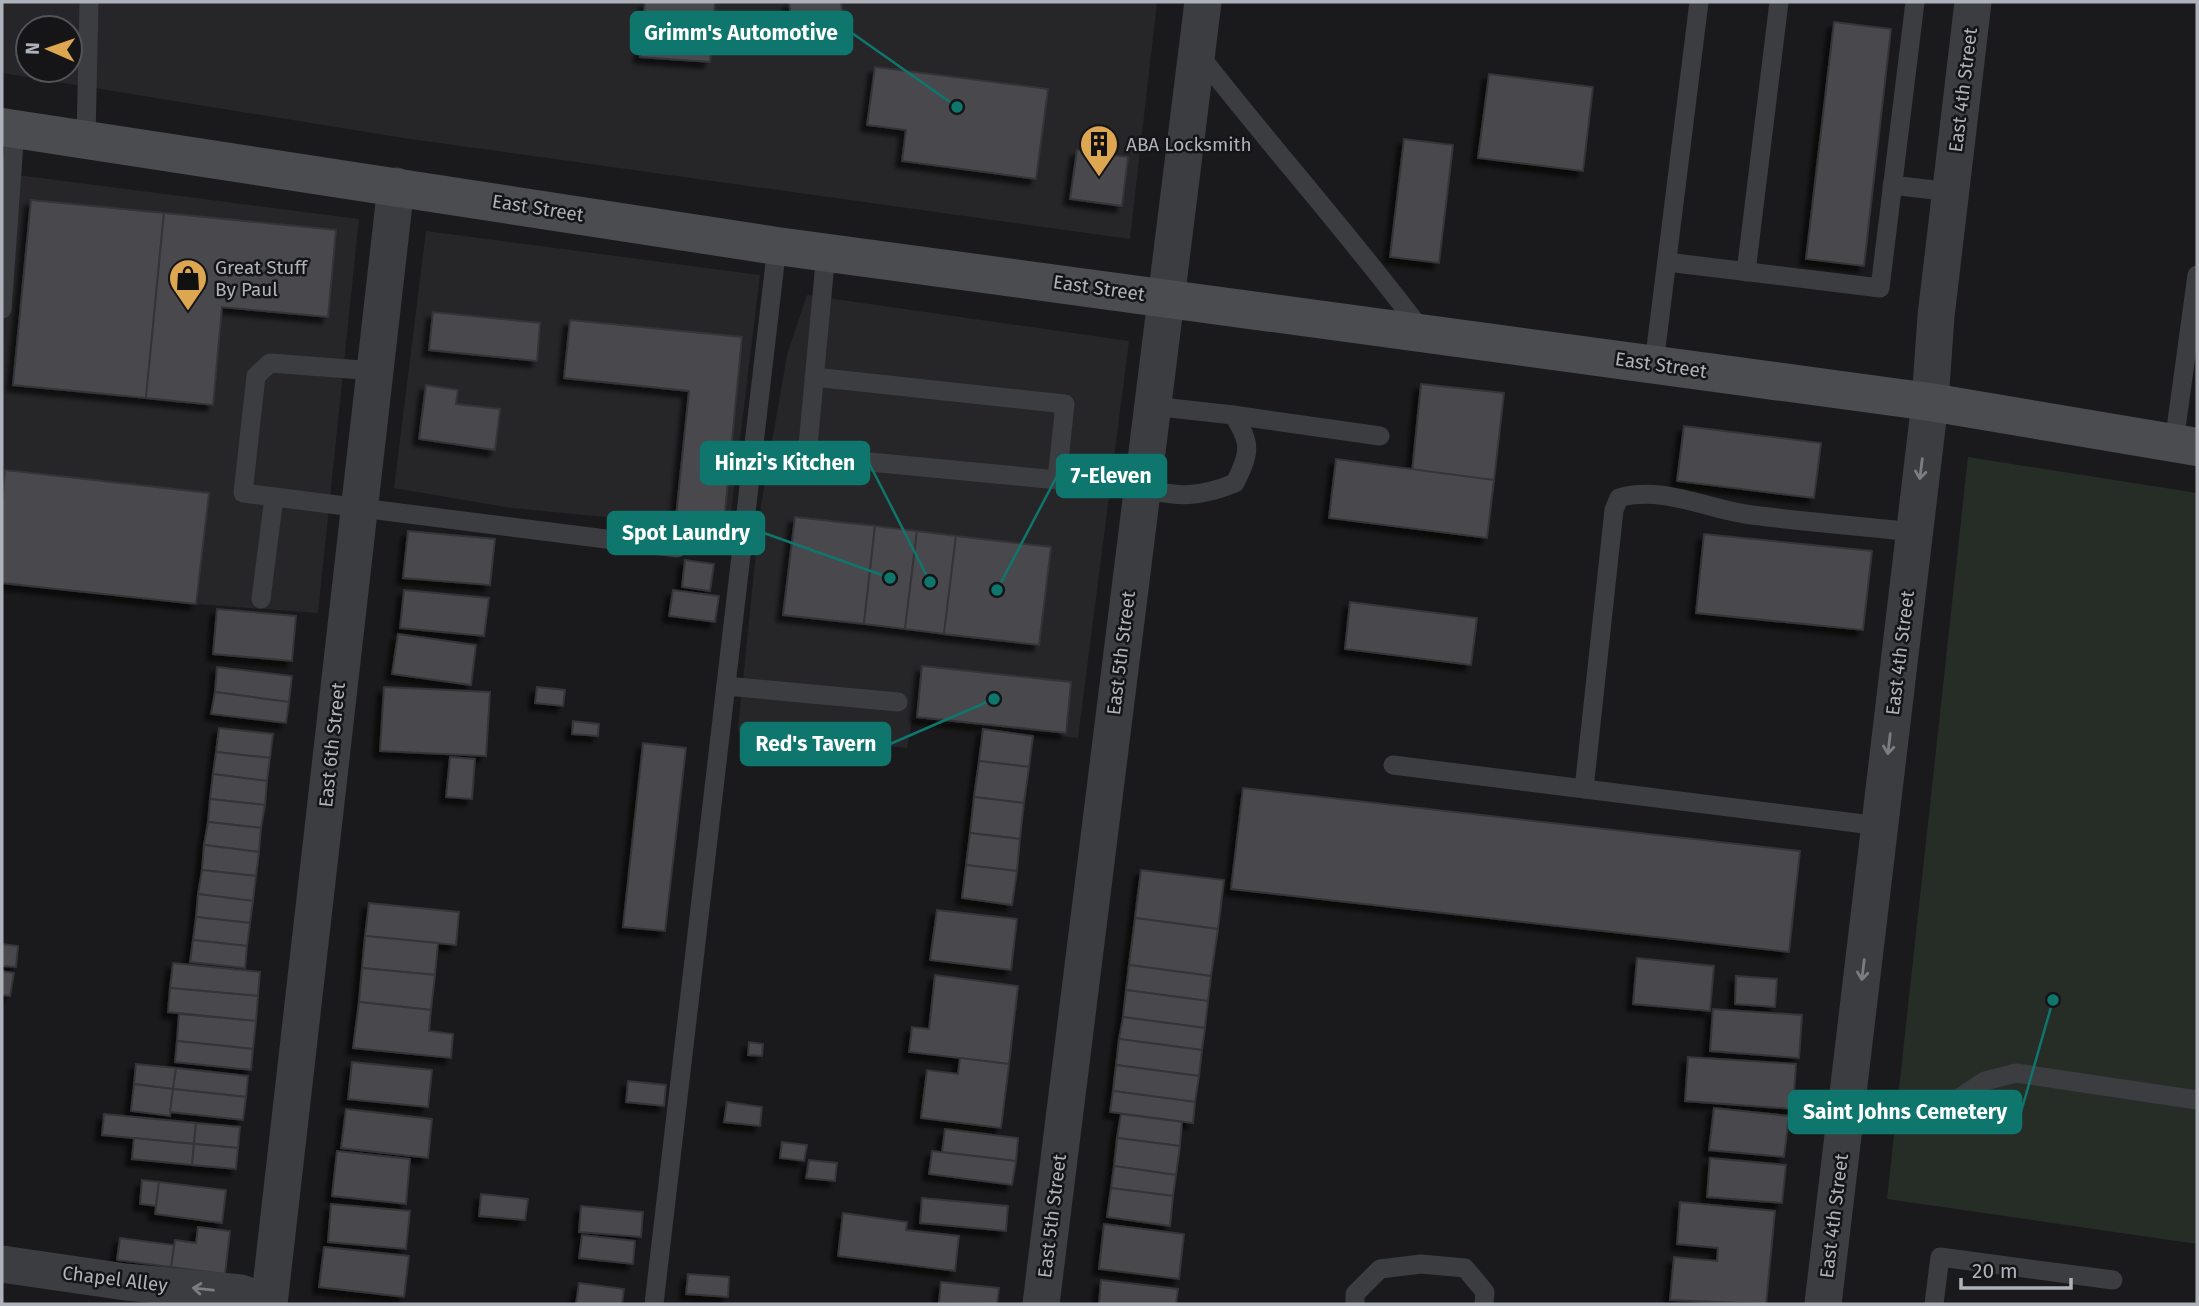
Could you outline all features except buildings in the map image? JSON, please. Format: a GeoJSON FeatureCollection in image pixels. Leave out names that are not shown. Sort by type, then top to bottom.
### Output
{"type":"FeatureCollection","features":[{"type":"Feature","properties":{"kind":"main road","name":"East Street"},"geometry":{"type":"LineString","coordinates":[[9,128],[777,246],[1930,402],[2185,445]]}},
{"type":"Feature","properties":{"kind":"street","name":"East 5th Street"},"geometry":{"type":"LineString","coordinates":[[1041,1304],[1203,2]]}},
{"type":"Feature","properties":{"kind":"street","name":"East 4th Street"},"geometry":{"type":"LineString","coordinates":[[1823,1304],[1930,402],[1973,2]]}},
{"type":"Feature","properties":{"kind":"street","name":"East 6th Street"},"geometry":{"type":"LineString","coordinates":[[269,1304],[396,186]]}},
{"type":"Feature","properties":{"kind":"street","name":"Chapel Alley"},"geometry":{"type":"LineString","coordinates":[[2,1264],[126,1282],[241,1293],[269,1304]]}},
{"type":"Feature","properties":{"kind":"lane"},"geometry":{"type":"LineString","coordinates":[[86,138],[89,2]]}},
{"type":"Feature","properties":{"kind":"lane"},"geometry":{"type":"LineString","coordinates":[[1654,364],[1699,2]]}},
{"type":"Feature","properties":{"kind":"lane"},"geometry":{"type":"LineString","coordinates":[[1746,272],[1779,2]]}},
{"type":"Feature","properties":{"kind":"lane"},"geometry":{"type":"LineString","coordinates":[[1667,262],[1880,288],[1915,2]]}},
{"type":"Feature","properties":{"kind":"lane"},"geometry":{"type":"LineString","coordinates":[[1196,50],[1274,150],[1366,256],[1423,332]]}},
{"type":"Feature","properties":{"kind":"lane"},"geometry":{"type":"LineString","coordinates":[[2,309],[9,128]]}},
{"type":"Feature","properties":{"kind":"lane"},"geometry":{"type":"LineString","coordinates":[[1892,185],[1951,192]]}},
{"type":"Feature","properties":{"kind":"lane"},"geometry":{"type":"LineString","coordinates":[[654,1304],[777,246]]}},
{"type":"Feature","properties":{"kind":"lane"},"geometry":{"type":"LineString","coordinates":[[825,252],[807,456],[1142,488],[1168,495],[1189,496],[1207,494],[1235,483],[1245,461],[1248,437],[1233,415]]}},
{"type":"Feature","properties":{"kind":"lane"},"geometry":{"type":"LineString","coordinates":[[2185,445],[2197,275]]}},
{"type":"Feature","properties":{"kind":"lane"},"geometry":{"type":"LineString","coordinates":[[374,371],[270,363],[256,376],[243,494],[677,548]]}},
{"type":"Feature","properties":{"kind":"lane"},"geometry":{"type":"LineString","coordinates":[[814,377],[1065,404],[1057,480]]}},
{"type":"Feature","properties":{"kind":"lane"},"geometry":{"type":"LineString","coordinates":[[1152,406],[1380,436]]}},
{"type":"Feature","properties":{"kind":"lane"},"geometry":{"type":"LineString","coordinates":[[1584,789],[1612,524],[1619,498],[1631,494],[1652,496],[1697,502],[1749,515],[1914,532]]}},
{"type":"Feature","properties":{"kind":"lane"},"geometry":{"type":"LineString","coordinates":[[261,599],[274,497]]}},
{"type":"Feature","properties":{"kind":"lane"},"geometry":{"type":"LineString","coordinates":[[726,686],[898,702]]}},
{"type":"Feature","properties":{"kind":"lane"},"geometry":{"type":"LineString","coordinates":[[1393,765],[1880,826]]}},
{"type":"Feature","properties":{"kind":"lane"},"geometry":{"type":"LineString","coordinates":[[1847,1102],[1935,1114],[1985,1081],[2016,1073],[2197,1100]]}},
{"type":"Feature","properties":{"kind":"lane"},"geometry":{"type":"LineString","coordinates":[[1934,1304],[1940,1257],[2113,1280]]}},
{"type":"Feature","properties":{"kind":"lane"},"geometry":{"type":"LineString","coordinates":[[1355,1304],[1355,1294],[1380,1269],[1421,1264],[1465,1268],[1485,1292],[1484,1304]]}},
{"type":"Feature","properties":{"kind":"shaded area"},"geometry":{"type":"Polygon","coordinates":[[[2,2],[1157,2],[1130,239],[403,138],[70,84],[84,84],[84,14],[14,14],[14,75],[2,73],[2,2]]]}},
{"type":"Feature","properties":{"kind":"shaded area"},"geometry":{"type":"Polygon","coordinates":[[[2,173],[359,219],[318,613],[196,604],[2,583],[5,470],[2,464],[2,173]]]}},
{"type":"Feature","properties":{"kind":"shaded area"},"geometry":{"type":"Polygon","coordinates":[[[426,231],[760,275],[729,529],[512,508],[394,488],[426,231]]]}},
{"type":"Feature","properties":{"kind":"shaded area"},"geometry":{"type":"Polygon","coordinates":[[[807,295],[1129,341],[1078,738],[912,720],[907,748],[738,730],[760,512],[787,355],[807,295]]]}},
{"type":"Feature","properties":{"kind":"shaded area"},"geometry":{"type":"Polygon","coordinates":[[[1968,457],[2197,493],[2197,1244],[1887,1199],[1968,457]]]}},
{"type":"Feature","properties":{"kind":"place","name":"Grimm's Automotive"},"geometry":{"type":"Point","coordinates":[957,107]}},
{"type":"Feature","properties":{"kind":"place","name":"ABA Locksmith"},"geometry":{"type":"Point","coordinates":[1099,178]}},
{"type":"Feature","properties":{"kind":"place","name":"Great Stuff By Paul"},"geometry":{"type":"Point","coordinates":[188,312]}},
{"type":"Feature","properties":{"kind":"place","name":"Spot Laundry"},"geometry":{"type":"Point","coordinates":[890,578]}},
{"type":"Feature","properties":{"kind":"place","name":"Hinzi's Kitchen"},"geometry":{"type":"Point","coordinates":[930,582]}},
{"type":"Feature","properties":{"kind":"place","name":"7-Eleven"},"geometry":{"type":"Point","coordinates":[997,590]}},
{"type":"Feature","properties":{"kind":"place","name":"Red's Tavern"},"geometry":{"type":"Point","coordinates":[994,699]}},
{"type":"Feature","properties":{"kind":"place","name":"Saint Johns Cemetery"},"geometry":{"type":"Point","coordinates":[2053,1000]}}]}
